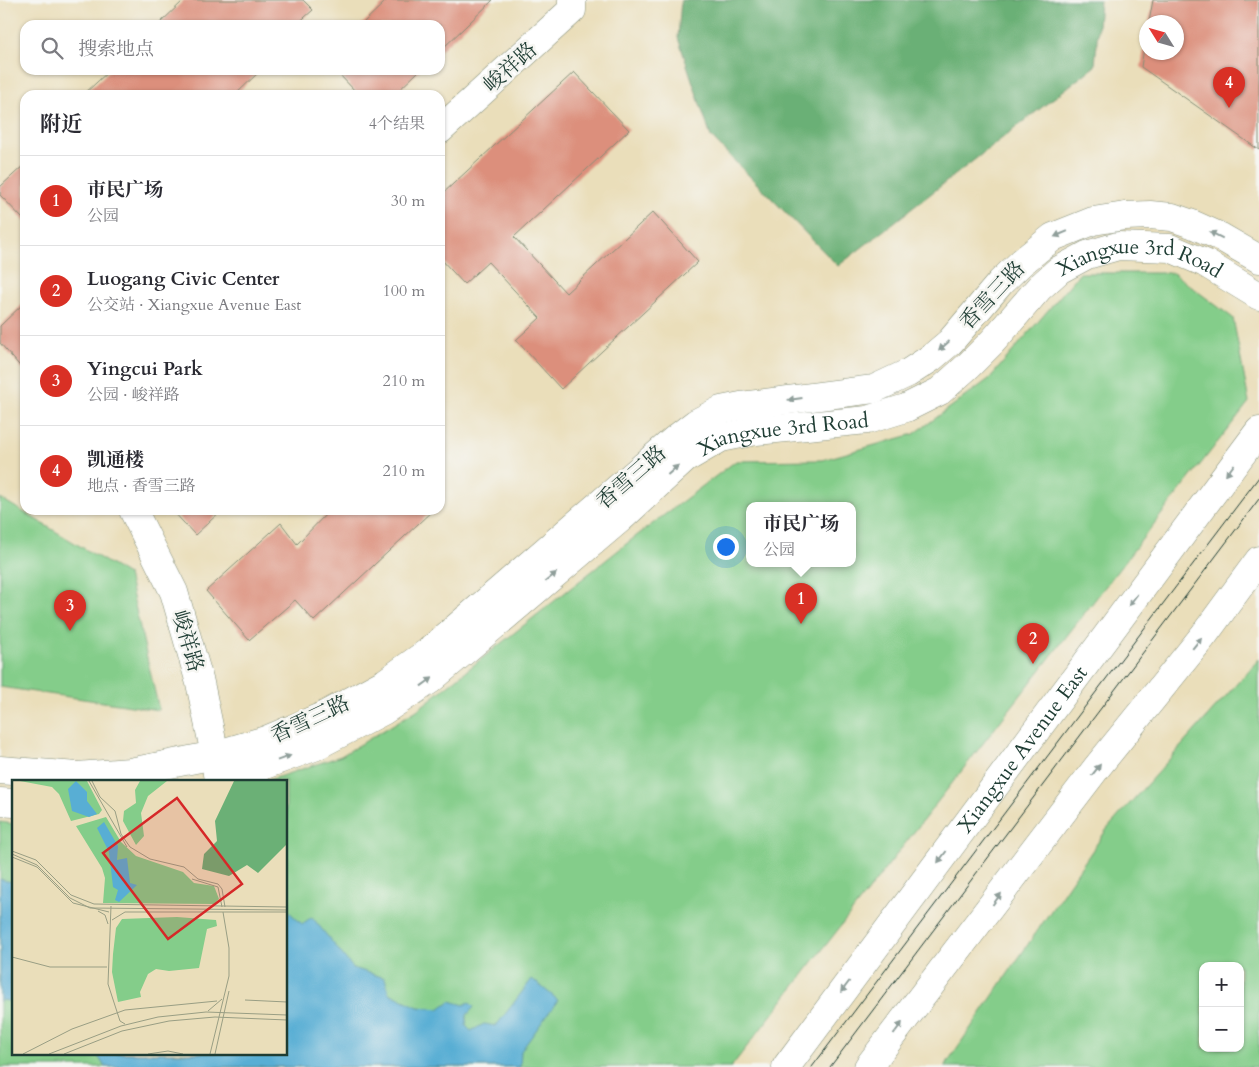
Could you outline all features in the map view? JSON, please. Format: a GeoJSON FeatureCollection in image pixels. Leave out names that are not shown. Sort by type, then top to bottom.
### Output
{"type":"FeatureCollection","features":[{"type":"Feature","properties":{"kind":"street","name":"峻祥路"},"geometry":{"type":"LineString","coordinates":[[445,125],[572,10],[572,0]]}},
{"type":"Feature","properties":{"kind":"street","name":"香雪三路"},"geometry":{"type":"LineString","coordinates":[[0,770],[77,776],[130,772],[218,772],[266,740],[312,721],[386,682],[428,652],[666,446],[696,423],[721,410],[741,406],[874,389],[908,373],[931,358],[950,342],[1001,282],[1053,237],[1093,221],[1125,216],[1150,215],[1172,217],[1220,237],[1259,259]]}},
{"type":"Feature","properties":{"kind":"street","name":"Xiangxue 3rd Road"},"geometry":{"type":"LineString","coordinates":[[218,772],[314,747],[383,711],[430,680],[685,460],[721,438],[756,431],[867,420],[906,408],[940,391],[969,366],[1039,288],[1059,270],[1087,255],[1118,246],[1170,248],[1205,262],[1259,296]]}},
{"type":"Feature","properties":{"kind":"street","name":"Xiangxue Avenue East"},"geometry":{"type":"LineString","coordinates":[[786,1067],[1259,431]]}},
{"type":"Feature","properties":{"kind":"street","name":"峻祥路"},"geometry":{"type":"LineString","coordinates":[[136,515],[174,592],[200,683],[218,772]]}},
{"type":"Feature","properties":{"kind":"street"},"geometry":{"type":"LineString","coordinates":[[868,1067],[1098,766],[1204,635],[1259,560]]}},
{"type":"Feature","properties":{"kind":"green space"},"geometry":{"type":"Polygon","coordinates":[[[681,0],[1100,0],[1095,66],[838,266],[711,137],[678,38],[681,0]]]}},
{"type":"Feature","properties":{"kind":"green space"},"geometry":{"type":"Polygon","coordinates":[[[1080,273],[1173,273],[1233,318],[1249,402],[731,1067],[0,1067],[0,822],[12,824],[12,1054],[288,1054],[288,780],[269,780],[341,756],[417,710],[635,537],[736,461],[822,460],[914,434],[989,379],[1080,273]]]}},
{"type":"Feature","properties":{"kind":"green space"},"geometry":{"type":"Polygon","coordinates":[[[0,498],[20,510],[20,515],[28,515],[128,575],[159,710],[0,687],[0,498]]]}},
{"type":"Feature","properties":{"kind":"green space"},"geometry":{"type":"Polygon","coordinates":[[[1259,659],[1259,1067],[944,1067],[1107,829],[1259,659]]]}},
{"type":"Feature","properties":{"kind":"water"},"geometry":{"type":"Polygon","coordinates":[[[0,879],[12,882],[12,1002],[2,1000],[0,1002],[0,879]]]}},
{"type":"Feature","properties":{"kind":"water"},"geometry":{"type":"Polygon","coordinates":[[[288,911],[302,924],[312,917],[353,968],[385,978],[389,993],[418,1007],[439,1009],[450,1001],[464,1005],[469,1002],[474,1007],[467,1015],[466,1026],[471,1031],[484,1024],[496,1026],[532,979],[558,1000],[521,1051],[520,1067],[105,1067],[97,1054],[288,1054],[288,911]]]}},
{"type":"Feature","properties":{"kind":"building"},"geometry":{"type":"Polygon","coordinates":[[[184,0],[303,0],[313,10],[302,20],[163,20],[184,0]]]}},
{"type":"Feature","properties":{"kind":"building"},"geometry":{"type":"Polygon","coordinates":[[[387,0],[493,0],[445,46],[445,20],[366,20],[387,0]]]}},
{"type":"Feature","properties":{"kind":"building"},"geometry":{"type":"Polygon","coordinates":[[[1153,0],[1259,0],[1259,150],[1141,67],[1142,60],[1184,60],[1184,15],[1150,15],[1153,0]]]}},
{"type":"Feature","properties":{"kind":"building"},"geometry":{"type":"Polygon","coordinates":[[[574,72],[629,130],[514,237],[566,293],[653,212],[698,262],[561,389],[516,340],[540,318],[488,262],[464,284],[445,263],[445,191],[574,72]]]}},
{"type":"Feature","properties":{"kind":"building"},"geometry":{"type":"Polygon","coordinates":[[[105,75],[256,75],[240,90],[88,90],[105,75]]]}},
{"type":"Feature","properties":{"kind":"building"},"geometry":{"type":"Polygon","coordinates":[[[340,75],[415,75],[399,90],[354,90],[340,75]]]}},
{"type":"Feature","properties":{"kind":"building"},"geometry":{"type":"Polygon","coordinates":[[[20,169],[20,216],[0,195],[0,187],[20,169]]]}},
{"type":"Feature","properties":{"kind":"building"},"geometry":{"type":"Polygon","coordinates":[[[20,307],[20,366],[0,343],[0,326],[20,307]]]}},
{"type":"Feature","properties":{"kind":"building"},"geometry":{"type":"Polygon","coordinates":[[[177,515],[217,515],[195,535],[177,515]]]}},
{"type":"Feature","properties":{"kind":"building"},"geometry":{"type":"Polygon","coordinates":[[[325,515],[428,515],[314,621],[295,600],[249,640],[206,591],[281,523],[297,544],[325,515]]]}},
{"type":"Feature","properties":{"kind":"tram line"},"geometry":{"type":"LineString","coordinates":[[812,1067],[1259,477]]}},
{"type":"Feature","properties":{"kind":"tram line"},"geometry":{"type":"LineString","coordinates":[[830,1067],[1259,499]]}},
{"type":"Feature","properties":{"kind":"place","name":"凯通楼"},"geometry":{"type":"Point","coordinates":[1229,108]}},
{"type":"Feature","properties":{"kind":"place","name":"市民广场"},"geometry":{"type":"Point","coordinates":[801,624]}},
{"type":"Feature","properties":{"kind":"place","name":"Yingcui Park"},"geometry":{"type":"Point","coordinates":[70,631]}},
{"type":"Feature","properties":{"kind":"place","name":"Luogang Civic Center"},"geometry":{"type":"Point","coordinates":[1033,664]}}]}
